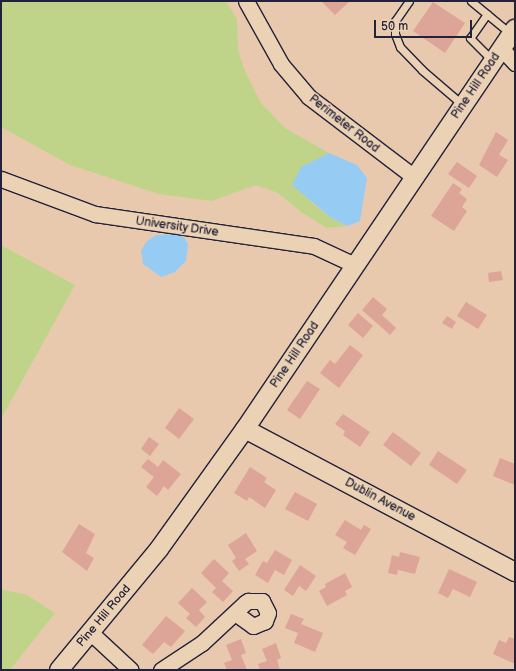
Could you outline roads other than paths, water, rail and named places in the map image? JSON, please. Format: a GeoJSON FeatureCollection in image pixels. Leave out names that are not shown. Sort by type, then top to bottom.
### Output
{"type":"FeatureCollection","features":[{"type":"Feature","properties":{"kind":"street","name":"Perimeter Road"},"geometry":{"type":"LineString","coordinates":[[246,1],[281,64],[309,97],[414,177]]}},
{"type":"Feature","properties":{"kind":"street","name":"Pine Hill Road"},"geometry":{"type":"LineString","coordinates":[[59,670],[159,549],[245,429],[505,42]]}},
{"type":"Feature","properties":{"kind":"street"},"geometry":{"type":"LineString","coordinates":[[505,42],[515,63]]}},
{"type":"Feature","properties":{"kind":"street","name":"University Drive"},"geometry":{"type":"LineString","coordinates":[[1,179],[95,214],[314,246],[355,265]]}},
{"type":"Feature","properties":{"kind":"street","name":"Dublin Avenue"},"geometry":{"type":"LineString","coordinates":[[245,429],[515,572]]}},
{"type":"Feature","properties":{"kind":"street"},"geometry":{"type":"LineString","coordinates":[[161,670],[202,643],[235,613]]}},
{"type":"Feature","properties":{"kind":"street"},"geometry":{"type":"LineString","coordinates":[[91,633],[131,670]]}},
{"type":"Feature","properties":{"kind":"lane"},"geometry":{"type":"LineString","coordinates":[[409,1],[395,21],[395,34],[400,47],[422,70],[463,105]]}},
{"type":"Feature","properties":{"kind":"lane"},"geometry":{"type":"LineString","coordinates":[[471,1],[487,14],[505,42]]}},
{"type":"Feature","properties":{"kind":"lane"},"geometry":{"type":"LineString","coordinates":[[487,14],[470,38],[505,42]]}},
{"type":"Feature","properties":{"kind":"water"},"geometry":{"type":"Polygon","coordinates":[[[329,153],[357,165],[367,178],[360,221],[347,226],[330,217],[292,185],[301,167],[329,153]]]}},
{"type":"Feature","properties":{"kind":"water"},"geometry":{"type":"Polygon","coordinates":[[[182,234],[188,244],[186,261],[175,272],[161,277],[143,264],[141,251],[146,242],[156,235],[182,234]]]}}]}
